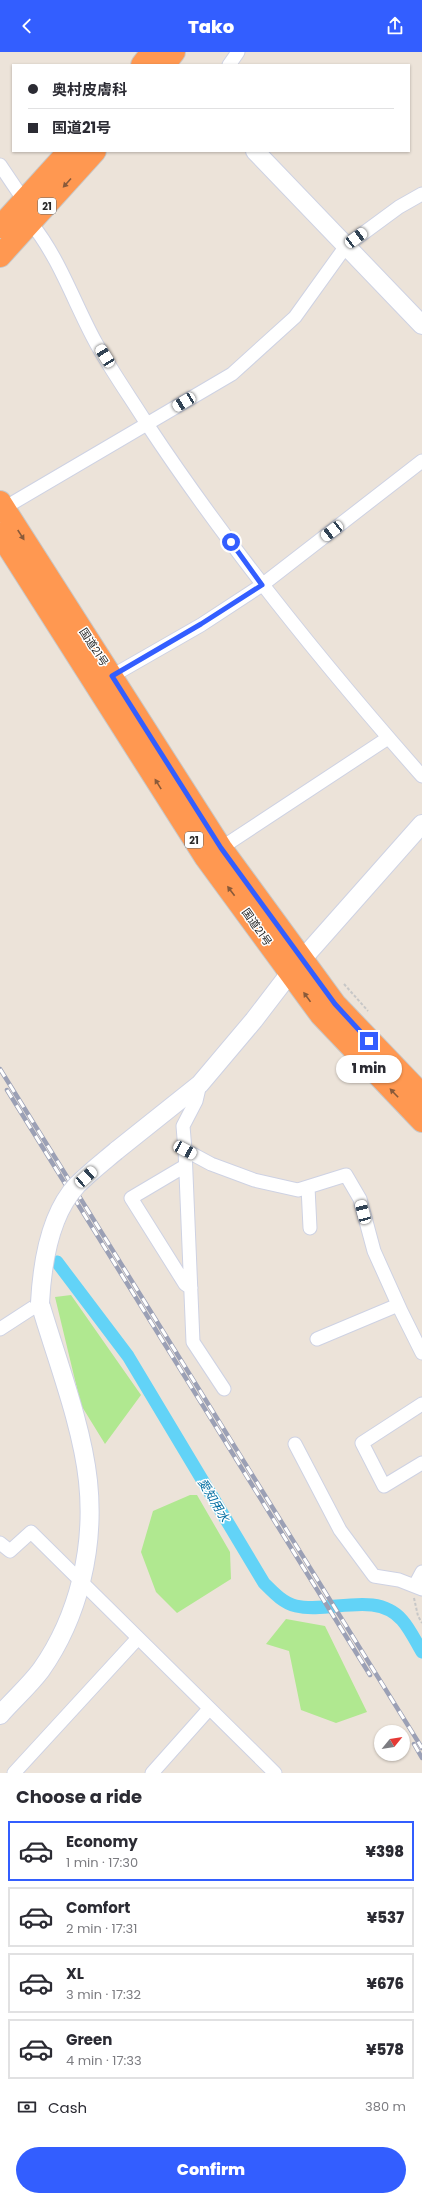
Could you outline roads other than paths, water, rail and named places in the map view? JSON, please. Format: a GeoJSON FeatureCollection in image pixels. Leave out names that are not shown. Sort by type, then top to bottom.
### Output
{"type":"FeatureCollection","features":[{"type":"Feature","properties":{"kind":"highway"},"geometry":{"type":"LineString","coordinates":[[145,64],[168,57]]}},
{"type":"Feature","properties":{"kind":"highway","name":"21"},"geometry":{"type":"LineString","coordinates":[[0,227],[68,152]]}},
{"type":"Feature","properties":{"kind":"highway","name":"21"},"geometry":{"type":"LineString","coordinates":[[0,256],[95,152]]}},
{"type":"Feature","properties":{"kind":"highway","name":"国道21号"},"geometry":{"type":"LineString","coordinates":[[2,505],[297,966],[320,1015],[422,1120]]}},
{"type":"Feature","properties":{"kind":"highway","name":"国道21号"},"geometry":{"type":"LineString","coordinates":[[0,534],[202,852],[297,966],[422,1095]]}},
{"type":"Feature","properties":{"kind":"street"},"geometry":{"type":"LineString","coordinates":[[230,64],[238,52]]}},
{"type":"Feature","properties":{"kind":"street"},"geometry":{"type":"LineString","coordinates":[[256,152],[422,325]]}},
{"type":"Feature","properties":{"kind":"street"},"geometry":{"type":"LineString","coordinates":[[0,165],[24,202]]}},
{"type":"Feature","properties":{"kind":"street"},"geometry":{"type":"LineString","coordinates":[[2,505],[148,424],[238,369],[294,317],[346,246],[399,206],[422,194]]}},
{"type":"Feature","properties":{"kind":"street"},"geometry":{"type":"LineString","coordinates":[[31,223],[49,246],[96,343],[148,424],[212,517],[262,585],[352,696],[422,776]]}},
{"type":"Feature","properties":{"kind":"street"},"geometry":{"type":"LineString","coordinates":[[112,676],[201,624],[262,585],[422,461]]}},
{"type":"Feature","properties":{"kind":"street"},"geometry":{"type":"LineString","coordinates":[[221,848],[388,738]]}},
{"type":"Feature","properties":{"kind":"street"},"geometry":{"type":"LineString","coordinates":[[0,1715],[40,1670],[68,1623],[79,1593],[89,1537],[88,1480],[78,1430],[40,1303],[44,1258],[60,1211],[76,1186],[116,1150],[200,1084],[297,966],[422,824]]}},
{"type":"Feature","properties":{"kind":"street"},"geometry":{"type":"LineString","coordinates":[[200,1084],[196,1101],[183,1126],[193,1342],[224,1389]]}},
{"type":"Feature","properties":{"kind":"street"},"geometry":{"type":"LineString","coordinates":[[185,1150],[211,1164],[254,1180],[298,1190],[346,1175],[360,1199],[374,1251],[398,1305],[422,1353]]}},
{"type":"Feature","properties":{"kind":"street"},"geometry":{"type":"LineString","coordinates":[[185,1166],[131,1198],[185,1284],[191,1288]]}},
{"type":"Feature","properties":{"kind":"street"},"geometry":{"type":"LineString","coordinates":[[308,1187],[310,1228]]}},
{"type":"Feature","properties":{"kind":"street"},"geometry":{"type":"LineString","coordinates":[[0,1329],[40,1303]]}},
{"type":"Feature","properties":{"kind":"street"},"geometry":{"type":"LineString","coordinates":[[317,1339],[398,1305]]}},
{"type":"Feature","properties":{"kind":"street"},"geometry":{"type":"LineString","coordinates":[[422,1404],[362,1443],[384,1486],[422,1463]]}},
{"type":"Feature","properties":{"kind":"street"},"geometry":{"type":"LineString","coordinates":[[295,1444],[340,1530],[374,1576],[399,1580],[418,1587],[422,1572]]}},
{"type":"Feature","properties":{"kind":"street"},"geometry":{"type":"LineString","coordinates":[[0,1543],[10,1551],[31,1532],[275,1773]]}},
{"type":"Feature","properties":{"kind":"street"},"geometry":{"type":"LineString","coordinates":[[14,1773],[138,1638]]}},
{"type":"Feature","properties":{"kind":"street"},"geometry":{"type":"LineString","coordinates":[[152,1773],[209,1709]]}},
{"type":"Feature","properties":{"kind":"waterway","name":"愛知用水"},"geometry":{"type":"LineString","coordinates":[[57,1262],[128,1356],[264,1583],[291,1605],[309,1608],[366,1604],[379,1606],[391,1611],[402,1620],[422,1652]]}},
{"type":"Feature","properties":{"kind":"railway"},"geometry":{"type":"LineString","coordinates":[[0,1069],[422,1748]]}},
{"type":"Feature","properties":{"kind":"railway"},"geometry":{"type":"LineString","coordinates":[[7,1090],[370,1675]]}},
{"type":"Feature","properties":{"kind":"railway"},"geometry":{"type":"LineString","coordinates":[[414,1744],[422,1758]]}}]}
